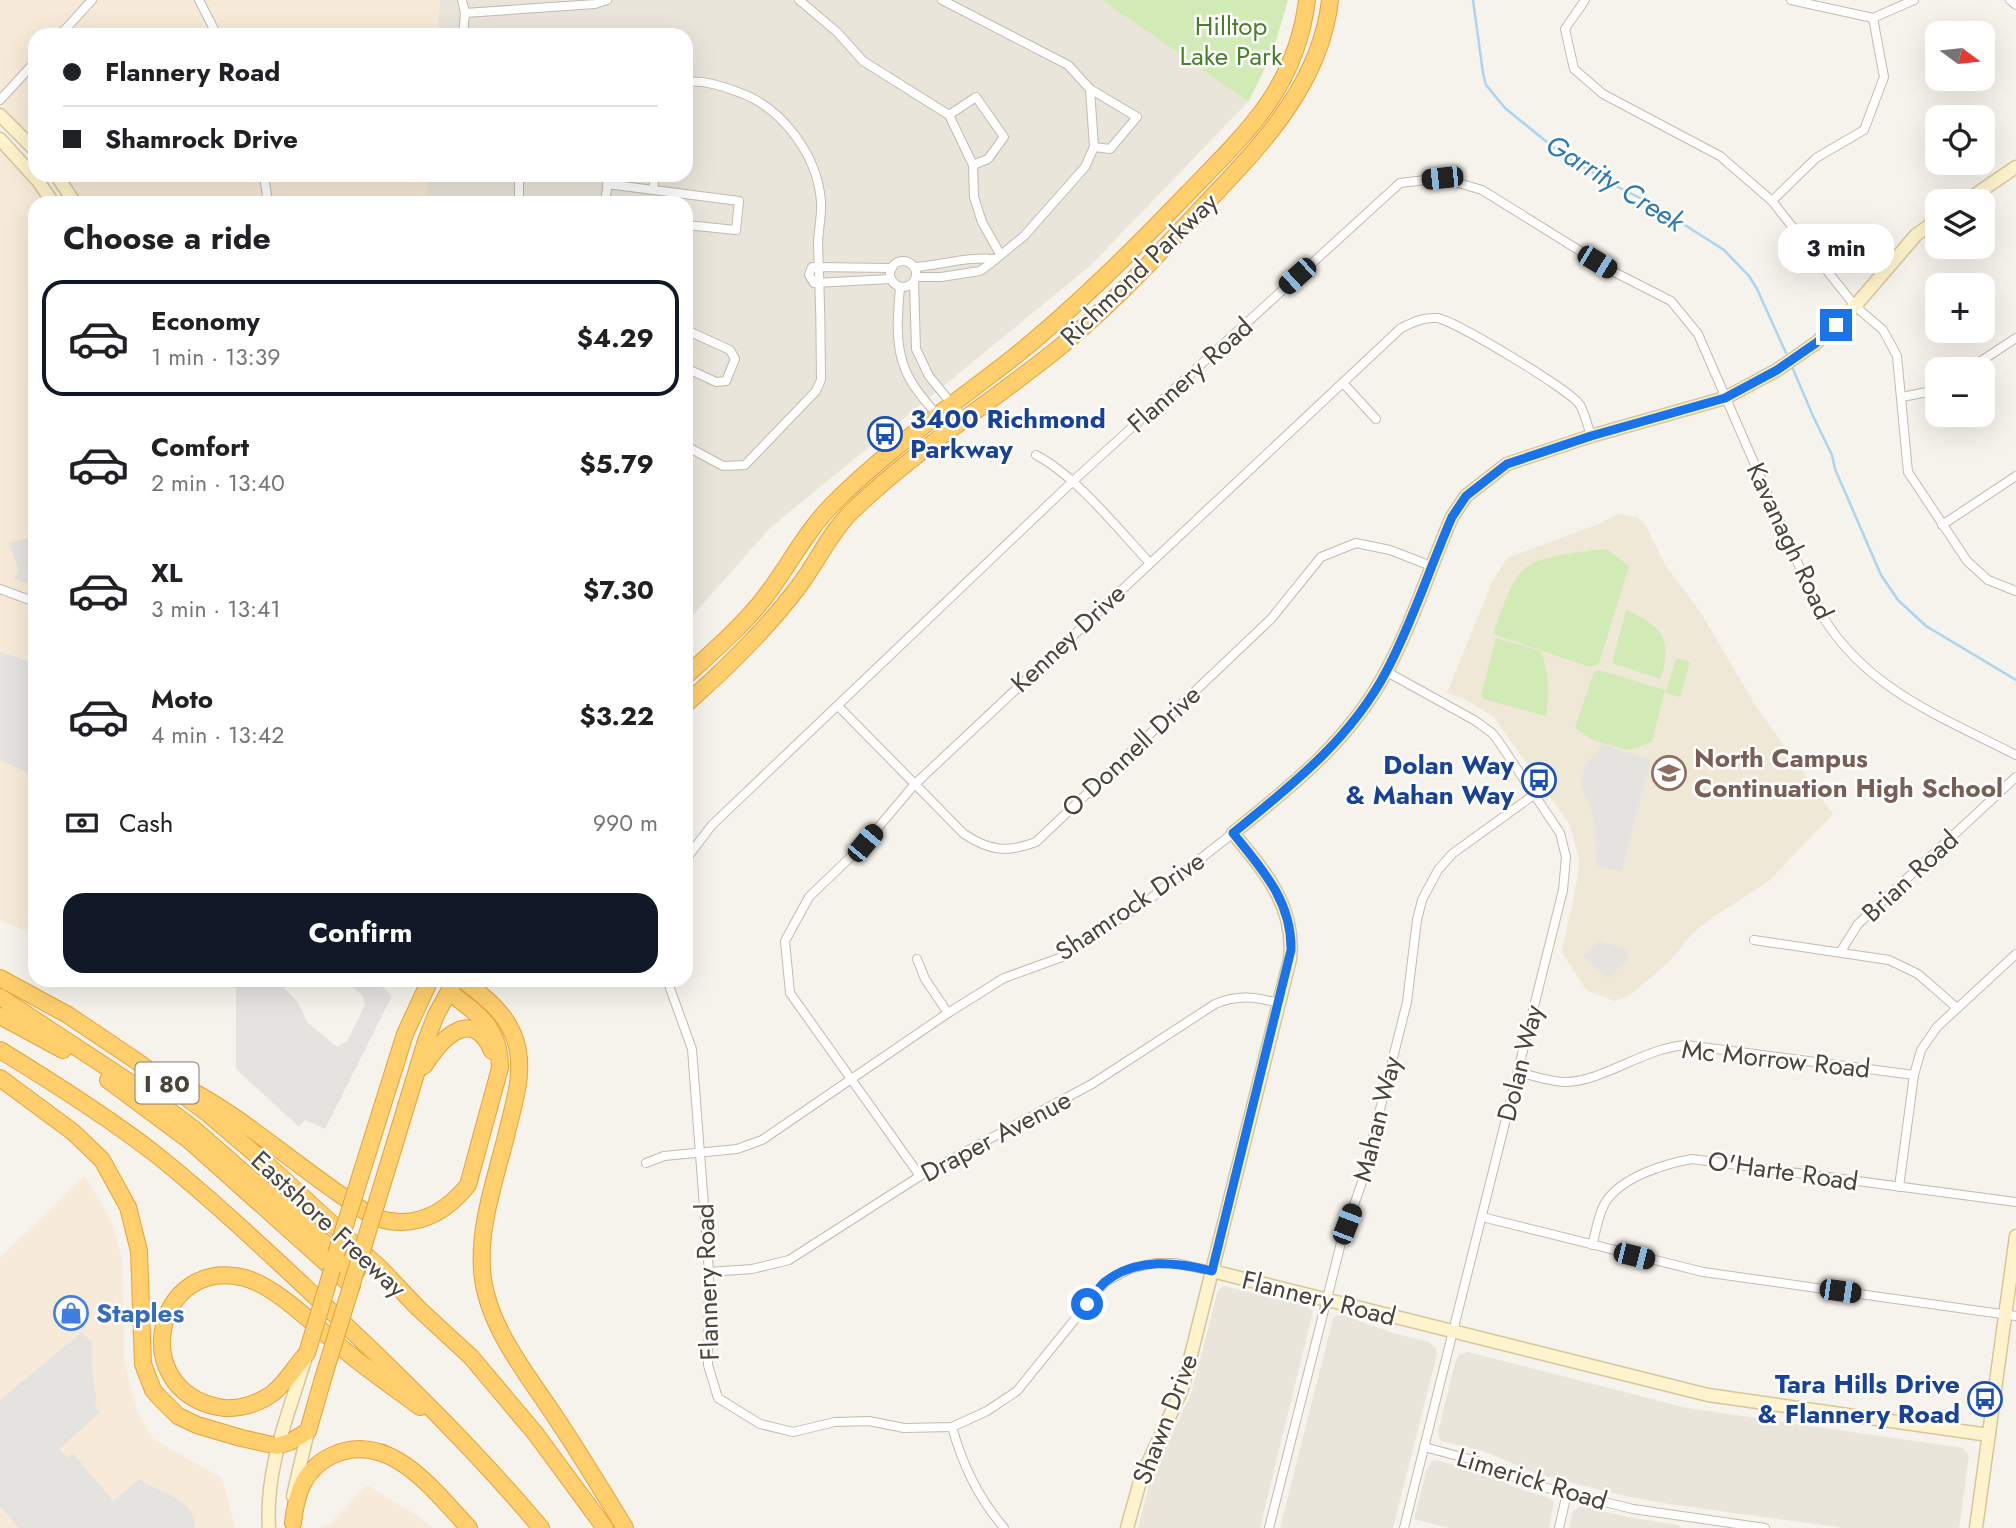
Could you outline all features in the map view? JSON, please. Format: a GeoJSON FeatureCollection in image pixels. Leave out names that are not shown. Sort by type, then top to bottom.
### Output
{"type":"FeatureCollection","features":[{"type":"Feature","properties":{"kind":"highway","name":"Richmond Parkway"},"geometry":{"type":"LineString","coordinates":[[693,669],[761,601],[804,537],[832,505],[867,472],[1015,355],[1105,279],[1248,130],[1262,114],[1284,78],[1296,47],[1307,0]]}},
{"type":"Feature","properties":{"kind":"highway","name":"Richmond Parkway"},"geometry":{"type":"LineString","coordinates":[[693,698],[763,631],[801,583],[848,515],[876,488],[950,429],[1052,354],[1126,289],[1250,159],[1302,88],[1317,52],[1328,15],[1329,0]]}},
{"type":"Feature","properties":{"kind":"highway","name":"Eastshore Freeway"},"geometry":{"type":"LineString","coordinates":[[0,978],[68,1015],[138,1062],[206,1112],[267,1164],[471,1357],[535,1433],[605,1528]]}},
{"type":"Feature","properties":{"kind":"highway"},"geometry":{"type":"LineString","coordinates":[[428,987],[405,1034],[334,1262],[307,1353],[273,1393],[242,1407],[225,1408],[205,1404],[188,1396],[176,1384],[162,1359],[162,1331],[169,1309],[176,1299],[195,1284],[216,1276],[244,1278],[259,1283],[464,1441]]}},
{"type":"Feature","properties":{"kind":"highway"},"geometry":{"type":"LineString","coordinates":[[0,1078],[74,1132],[102,1160],[128,1207],[139,1251],[143,1364],[153,1390],[178,1416],[197,1425],[277,1446],[308,1431],[411,1086],[436,1015],[451,987]]}},
{"type":"Feature","properties":{"kind":"highway"},"geometry":{"type":"LineString","coordinates":[[138,1062],[214,1102],[365,1212],[388,1221],[426,1219],[457,1199],[468,1185],[500,1068],[500,1050],[495,1035],[453,987]]}},
{"type":"Feature","properties":{"kind":"highway"},"geometry":{"type":"LineString","coordinates":[[472,987],[493,1004]]}},
{"type":"Feature","properties":{"kind":"highway"},"geometry":{"type":"LineString","coordinates":[[485,987],[493,1004],[513,1033],[520,1074],[484,1226],[482,1276],[486,1297],[510,1348],[625,1528]]}},
{"type":"Feature","properties":{"kind":"highway"},"geometry":{"type":"LineString","coordinates":[[0,998],[146,1093],[195,1129],[261,1194],[354,1278]]}},
{"type":"Feature","properties":{"kind":"highway"},"geometry":{"type":"LineString","coordinates":[[0,1016],[51,1042],[142,1104],[261,1194]]}},
{"type":"Feature","properties":{"kind":"highway"},"geometry":{"type":"LineString","coordinates":[[411,1086],[435,1049],[451,1033],[463,1028],[475,1030],[487,1039],[492,1051],[496,1080]]}},
{"type":"Feature","properties":{"kind":"highway","name":"I 80"},"geometry":{"type":"LineString","coordinates":[[0,1049],[100,1114],[215,1203],[417,1392],[541,1528]]}},
{"type":"Feature","properties":{"kind":"highway"},"geometry":{"type":"LineString","coordinates":[[293,1526],[295,1503],[303,1480],[311,1470],[333,1455],[358,1448],[389,1455],[402,1462],[426,1482],[469,1528]]}},
{"type":"Feature","properties":{"kind":"street"},"geometry":{"type":"LineString","coordinates":[[66,28],[92,0]]}},
{"type":"Feature","properties":{"kind":"street"},"geometry":{"type":"LineString","coordinates":[[199,0],[213,28]]}},
{"type":"Feature","properties":{"kind":"street"},"geometry":{"type":"LineString","coordinates":[[462,0],[465,13],[464,28]]}},
{"type":"Feature","properties":{"kind":"street"},"geometry":{"type":"LineString","coordinates":[[498,12],[499,0]]}},
{"type":"Feature","properties":{"kind":"street"},"geometry":{"type":"LineString","coordinates":[[465,13],[607,0]]}},
{"type":"Feature","properties":{"kind":"street"},"geometry":{"type":"LineString","coordinates":[[799,0],[837,32],[863,61],[949,115],[973,164],[974,197],[998,257]]}},
{"type":"Feature","properties":{"kind":"street"},"geometry":{"type":"LineString","coordinates":[[942,0],[1068,65],[1090,89],[1137,117],[1111,149],[1094,146]]}},
{"type":"Feature","properties":{"kind":"street"},"geometry":{"type":"LineString","coordinates":[[1586,0],[1565,29],[1574,69],[1603,94],[1720,156],[1772,201],[1855,306],[1883,330],[1897,356],[1908,472],[1942,526],[1977,571],[2001,586],[2016,591]]}},
{"type":"Feature","properties":{"kind":"street"},"geometry":{"type":"LineString","coordinates":[[1791,0],[1873,18],[1914,0]]}},
{"type":"Feature","properties":{"kind":"street"},"geometry":{"type":"LineString","coordinates":[[2010,0],[2016,5]]}},
{"type":"Feature","properties":{"kind":"street"},"geometry":{"type":"LineString","coordinates":[[1772,201],[1816,158],[1864,130],[1884,77],[1873,18]]}},
{"type":"Feature","properties":{"kind":"street"},"geometry":{"type":"LineString","coordinates":[[0,100],[28,70]]}},
{"type":"Feature","properties":{"kind":"street"},"geometry":{"type":"LineString","coordinates":[[693,81],[720,85],[750,96],[780,116],[799,142],[815,173],[821,202],[818,243],[821,380],[816,391],[745,465],[723,466],[693,450]]}},
{"type":"Feature","properties":{"kind":"street"},"geometry":{"type":"LineString","coordinates":[[820,283],[891,279],[900,287],[908,286],[915,279],[979,271],[1024,236],[1085,167],[1094,146],[1090,89]]}},
{"type":"Feature","properties":{"kind":"street"},"geometry":{"type":"LineString","coordinates":[[949,115],[976,97],[1004,137],[988,159],[973,164]]}},
{"type":"Feature","properties":{"kind":"street"},"geometry":{"type":"LineString","coordinates":[[0,115],[28,143]]}},
{"type":"Feature","properties":{"kind":"street"},"geometry":{"type":"LineString","coordinates":[[0,139],[28,170]]}},
{"type":"Feature","properties":{"kind":"street"},"geometry":{"type":"LineString","coordinates":[[1983,189],[2016,167]]}},
{"type":"Feature","properties":{"kind":"street","name":"Flannery Road"},"geometry":{"type":"LineString","coordinates":[[693,850],[712,825],[1072,482],[1400,183],[1442,178],[1482,190],[1583,254],[1671,301],[1698,334],[1725,398]]}},
{"type":"Feature","properties":{"kind":"street"},"geometry":{"type":"LineString","coordinates":[[617,182],[674,196]]}},
{"type":"Feature","properties":{"kind":"street"},"geometry":{"type":"LineString","coordinates":[[653,190],[654,182]]}},
{"type":"Feature","properties":{"kind":"street"},"geometry":{"type":"LineString","coordinates":[[693,199],[739,201],[736,230],[693,226]]}},
{"type":"Feature","properties":{"kind":"street","name":"Shamrock Drive"},"geometry":{"type":"LineString","coordinates":[[646,1163],[664,1156],[737,1149],[761,1140],[851,1077],[1004,978],[1062,957],[1151,898],[1298,780],[1321,759],[1356,718],[1387,672],[1452,517],[1466,496],[1507,464],[1591,436],[1725,398],[1777,370],[1816,343],[1855,306],[1916,234],[1925,228]]}},
{"type":"Feature","properties":{"kind":"street"},"geometry":{"type":"LineString","coordinates":[[891,279],[891,268],[895,263],[904,260],[915,267],[941,265],[978,257],[998,257]]}},
{"type":"Feature","properties":{"kind":"street"},"geometry":{"type":"LineString","coordinates":[[820,267],[891,268]]}},
{"type":"Feature","properties":{"kind":"street"},"geometry":{"type":"LineString","coordinates":[[858,267],[859,281]]}},
{"type":"Feature","properties":{"kind":"street"},"geometry":{"type":"LineString","coordinates":[[915,267],[916,349],[929,376],[964,419]]}},
{"type":"Feature","properties":{"kind":"street"},"geometry":{"type":"LineString","coordinates":[[900,287],[898,316],[902,362],[911,381],[950,429]]}},
{"type":"Feature","properties":{"kind":"street","name":"Kenney Drive"},"geometry":{"type":"LineString","coordinates":[[920,1176],[790,993],[785,942],[809,897],[865,843],[914,785],[1401,328],[1420,318],[1440,318],[1459,327],[1564,389],[1580,404],[1591,436]]}},
{"type":"Feature","properties":{"kind":"street"},"geometry":{"type":"LineString","coordinates":[[693,333],[730,350],[736,359],[726,381],[716,382],[693,371]]}},
{"type":"Feature","properties":{"kind":"street"},"geometry":{"type":"LineString","coordinates":[[1987,357],[2016,338]]}},
{"type":"Feature","properties":{"kind":"street"},"geometry":{"type":"LineString","coordinates":[[1343,383],[1376,419]]}},
{"type":"Feature","properties":{"kind":"street"},"geometry":{"type":"LineString","coordinates":[[1902,397],[1925,392]]}},
{"type":"Feature","properties":{"kind":"street","name":"Kavanagh Road"},"geometry":{"type":"LineString","coordinates":[[1725,398],[1816,605],[1837,638],[1862,666],[1899,694],[2016,755]]}},
{"type":"Feature","properties":{"kind":"street"},"geometry":{"type":"LineString","coordinates":[[1036,455],[1052,463],[1149,562]]}},
{"type":"Feature","properties":{"kind":"street"},"geometry":{"type":"LineString","coordinates":[[1942,526],[2016,476]]}},
{"type":"Feature","properties":{"kind":"street","name":"O Donnell Drive"},"geometry":{"type":"LineString","coordinates":[[838,705],[964,834],[979,844],[997,849],[1019,848],[1036,842],[1271,620],[1321,556],[1356,543],[1390,550],[1431,566]]}},
{"type":"Feature","properties":{"kind":"street"},"geometry":{"type":"LineString","coordinates":[[0,589],[28,599]]}},
{"type":"Feature","properties":{"kind":"street","name":"Dolan Way"},"geometry":{"type":"LineString","coordinates":[[1387,672],[1483,726],[1499,742],[1560,833],[1567,866],[1404,1528]]}},
{"type":"Feature","properties":{"kind":"street","name":"Brian Road"},"geometry":{"type":"LineString","coordinates":[[1842,951],[1858,924],[2016,776]]}},
{"type":"Feature","properties":{"kind":"street","name":"Mahan Way"},"geometry":{"type":"LineString","coordinates":[[1269,1528],[1342,1239],[1361,1185],[1407,1002],[1422,900],[1438,870],[1452,853],[1535,794]]}},
{"type":"Feature","properties":{"kind":"street","name":"Shawn Drive"},"geometry":{"type":"LineString","coordinates":[[1127,1528],[1141,1478],[1180,1394],[1290,959],[1291,937],[1283,902],[1271,881],[1233,833]]}},
{"type":"Feature","properties":{"kind":"street"},"geometry":{"type":"LineString","coordinates":[[1754,940],[1842,951],[1898,964],[1929,982],[1957,1008]]}},
{"type":"Feature","properties":{"kind":"street"},"geometry":{"type":"LineString","coordinates":[[1899,1187],[1914,1075],[1922,1050],[1928,1039],[1957,1008],[2016,954]]}},
{"type":"Feature","properties":{"kind":"street"},"geometry":{"type":"LineString","coordinates":[[917,959],[925,979],[948,1013]]}},
{"type":"Feature","properties":{"kind":"street","name":"Flannery Road"},"geometry":{"type":"LineString","coordinates":[[670,987],[692,1048],[709,1272],[708,1365],[718,1398],[760,1424],[793,1432],[835,1422],[869,1421],[904,1428],[952,1427],[987,1411],[1017,1391],[1105,1282],[1130,1269],[1154,1263],[1175,1263],[1708,1395],[1989,1435]]}},
{"type":"Feature","properties":{"kind":"street","name":"Draper Avenue"},"geometry":{"type":"LineString","coordinates":[[709,1272],[752,1269],[789,1260],[920,1176],[1092,1084],[1215,1004],[1228,998],[1243,996],[1279,1003]]}},
{"type":"Feature","properties":{"kind":"street","name":"Mc Morrow Road"},"geometry":{"type":"LineString","coordinates":[[1518,1072],[1558,1081],[1576,1081],[1657,1050],[1686,1045],[1914,1075]]}},
{"type":"Feature","properties":{"kind":"street","name":"O'Harte Road"},"geometry":{"type":"LineString","coordinates":[[1592,1245],[1602,1208],[1615,1192],[1650,1172],[1685,1161],[1709,1160],[2016,1202]]}},
{"type":"Feature","properties":{"kind":"street"},"geometry":{"type":"LineString","coordinates":[[1482,1217],[1703,1272],[2011,1315]]}},
{"type":"Feature","properties":{"kind":"street"},"geometry":{"type":"LineString","coordinates":[[1976,1528],[1989,1435],[2011,1315],[2016,1237]]}},
{"type":"Feature","properties":{"kind":"street"},"geometry":{"type":"LineString","coordinates":[[269,1528],[270,1477],[277,1446],[307,1353]]}},
{"type":"Feature","properties":{"kind":"street"},"geometry":{"type":"LineString","coordinates":[[952,1427],[971,1482],[1004,1528]]}},
{"type":"Feature","properties":{"kind":"street"},"geometry":{"type":"LineString","coordinates":[[293,1526],[295,1479],[308,1431]]}},
{"type":"Feature","properties":{"kind":"street","name":"Limerick Road"},"geometry":{"type":"LineString","coordinates":[[1424,1447],[1477,1461],[1522,1481],[1633,1509],[1765,1528]]}},
{"type":"Feature","properties":{"kind":"street"},"geometry":{"type":"LineString","coordinates":[[1559,1528],[1567,1493]]}},
{"type":"Feature","properties":{"kind":"street"},"geometry":{"type":"LineString","coordinates":[[1691,1528],[1692,1518]]}},
{"type":"Feature","properties":{"kind":"shaded area"},"geometry":{"type":"Polygon","coordinates":[[[0,0],[440,0],[438,28],[28,28],[28,140],[0,107],[0,0]]]}},
{"type":"Feature","properties":{"kind":"shaded area"},"geometry":{"type":"Polygon","coordinates":[[[440,0],[1102,0],[1248,102],[1090,266],[770,528],[693,615],[693,196],[426,196],[428,182],[693,182],[693,28],[438,28],[440,0]]]}},
{"type":"Feature","properties":{"kind":"shaded area"},"geometry":{"type":"Polygon","coordinates":[[[0,141],[28,176],[28,182],[33,182],[43,196],[28,196],[28,932],[0,920],[0,141]]]}},
{"type":"Feature","properties":{"kind":"shaded area"},"geometry":{"type":"Polygon","coordinates":[[[64,182],[428,182],[426,196],[74,196],[64,182]]]}},
{"type":"Feature","properties":{"kind":"shaded area","name":"North Campus Continuation High School"},"geometry":{"type":"Polygon","coordinates":[[[1618,514],[1637,517],[1645,524],[1666,566],[1701,613],[1757,708],[1833,814],[1769,881],[1713,917],[1690,936],[1671,960],[1629,996],[1614,1001],[1586,990],[1562,952],[1578,876],[1579,859],[1570,825],[1494,717],[1464,699],[1447,693],[1492,582],[1507,558],[1601,523],[1618,514]]]}},
{"type":"Feature","properties":{"kind":"shaded area"},"geometry":{"type":"Polygon","coordinates":[[[28,539],[28,584],[14,579],[19,569],[8,543],[28,539]]]}},
{"type":"Feature","properties":{"kind":"shaded area"},"geometry":{"type":"Polygon","coordinates":[[[0,652],[28,661],[28,773],[0,760],[0,652]]]}},
{"type":"Feature","properties":{"kind":"shaded area"},"geometry":{"type":"Polygon","coordinates":[[[1600,744],[1651,760],[1622,871],[1596,866],[1595,827],[1581,786],[1583,769],[1590,759],[1597,755],[1600,744]]]}},
{"type":"Feature","properties":{"kind":"shaded area"},"geometry":{"type":"Polygon","coordinates":[[[1600,941],[1629,950],[1627,960],[1608,978],[1583,956],[1600,941]]]}},
{"type":"Feature","properties":{"kind":"shaded area"},"geometry":{"type":"Polygon","coordinates":[[[236,987],[283,987],[297,1001],[308,1023],[337,1047],[347,1041],[365,1005],[363,996],[352,987],[382,987],[392,996],[325,1129],[305,1120],[299,1127],[236,1069],[236,987]]]}},
{"type":"Feature","properties":{"kind":"shaded area"},"geometry":{"type":"Polygon","coordinates":[[[85,1176],[111,1220],[123,1262],[124,1361],[137,1411],[153,1439],[222,1478],[235,1528],[0,1528],[0,1258],[85,1176]]]}},
{"type":"Feature","properties":{"kind":"shaded area"},"geometry":{"type":"Polygon","coordinates":[[[1224,1286],[1306,1306],[1313,1311],[1260,1528],[1138,1528],[1150,1480],[1191,1394],[1218,1290],[1224,1286]]]}},
{"type":"Feature","properties":{"kind":"shaded area"},"geometry":{"type":"Polygon","coordinates":[[[1340,1314],[1393,1333],[1429,1342],[1436,1348],[1437,1354],[1393,1528],[1280,1528],[1333,1318],[1340,1314]]]}},
{"type":"Feature","properties":{"kind":"shaded area"},"geometry":{"type":"Polygon","coordinates":[[[82,1332],[92,1343],[92,1369],[97,1402],[94,1405],[100,1412],[59,1449],[67,1458],[73,1453],[113,1501],[140,1479],[186,1505],[194,1517],[195,1528],[19,1528],[0,1506],[0,1400],[82,1332]]]}},
{"type":"Feature","properties":{"kind":"shaded area"},"geometry":{"type":"Polygon","coordinates":[[[1468,1352],[1687,1408],[1963,1448],[1969,1456],[1959,1528],[1843,1528],[1669,1504],[1624,1496],[1537,1474],[1483,1451],[1441,1441],[1438,1432],[1455,1363],[1459,1355],[1468,1352]]]}},
{"type":"Feature","properties":{"kind":"shaded area"},"geometry":{"type":"Polygon","coordinates":[[[1435,1460],[1483,1472],[1512,1486],[1549,1498],[1554,1502],[1549,1528],[1448,1528],[1414,1519],[1426,1471],[1435,1460]]]}},
{"type":"Feature","properties":{"kind":"shaded area"},"geometry":{"type":"Polygon","coordinates":[[[367,1485],[433,1528],[318,1528],[330,1524],[367,1485]]]}},
{"type":"Feature","properties":{"kind":"shaded area"},"geometry":{"type":"Polygon","coordinates":[[[1581,1506],[1678,1525],[1681,1528],[1569,1528],[1573,1511],[1581,1506]]]}},
{"type":"Feature","properties":{"kind":"green space","name":"Hilltop Lake Park"},"geometry":{"type":"Polygon","coordinates":[[[1102,0],[1288,0],[1271,52],[1248,102],[1102,0]]]}},
{"type":"Feature","properties":{"kind":"green space"},"geometry":{"type":"Polygon","coordinates":[[[1607,549],[1629,566],[1599,663],[1590,667],[1493,634],[1509,591],[1523,570],[1551,557],[1607,549]]]}},
{"type":"Feature","properties":{"kind":"green space"},"geometry":{"type":"Polygon","coordinates":[[[1626,610],[1648,622],[1662,636],[1666,654],[1660,679],[1612,663],[1626,610]]]}},
{"type":"Feature","properties":{"kind":"green space"},"geometry":{"type":"Polygon","coordinates":[[[1496,638],[1541,651],[1548,684],[1546,716],[1483,699],[1481,695],[1496,638]]]}},
{"type":"Feature","properties":{"kind":"green space"},"geometry":{"type":"Polygon","coordinates":[[[1676,658],[1690,662],[1680,697],[1666,693],[1676,658]]]}},
{"type":"Feature","properties":{"kind":"green space"},"geometry":{"type":"Polygon","coordinates":[[[1599,670],[1665,690],[1652,742],[1629,750],[1595,741],[1575,728],[1594,672],[1599,670]]]}},
{"type":"Feature","properties":{"kind":"waterway","name":"Garrity Creek"},"geometry":{"type":"LineString","coordinates":[[1473,0],[1486,85],[1505,108],[1564,156],[1652,204],[1724,250],[1749,276],[1757,289],[1786,353]]}},
{"type":"Feature","properties":{"kind":"waterway","name":"Garrity Creek"},"geometry":{"type":"LineString","coordinates":[[1793,369],[1881,575],[1898,600],[1926,626],[2016,680]]}},
{"type":"Feature","properties":{"kind":"place","name":"3400 Richmond Parkway"},"geometry":{"type":"Point","coordinates":[885,434]}},
{"type":"Feature","properties":{"kind":"place","name":"North Campus Continuation High School"},"geometry":{"type":"Point","coordinates":[1669,773]}},
{"type":"Feature","properties":{"kind":"place","name":"Dolan Way & Mahan Way"},"geometry":{"type":"Point","coordinates":[1539,780]}},
{"type":"Feature","properties":{"kind":"place","name":"Staples"},"geometry":{"type":"Point","coordinates":[71,1313]}},
{"type":"Feature","properties":{"kind":"place","name":"Tara Hills Drive & Flannery Road"},"geometry":{"type":"Point","coordinates":[1985,1399]}},
{"type":"Feature","properties":{"kind":"route"},"geometry":{"type":"LineString","coordinates":[[1087,1304],[1105,1282],[1130,1269],[1154,1263],[1175,1263],[1212,1271],[1291,950],[1290,929],[1283,902],[1271,881],[1233,833],[1321,759],[1356,718],[1387,672],[1452,517],[1466,496],[1507,464],[1591,436],[1725,398],[1777,370],[1816,343],[1836,325]]}}]}
